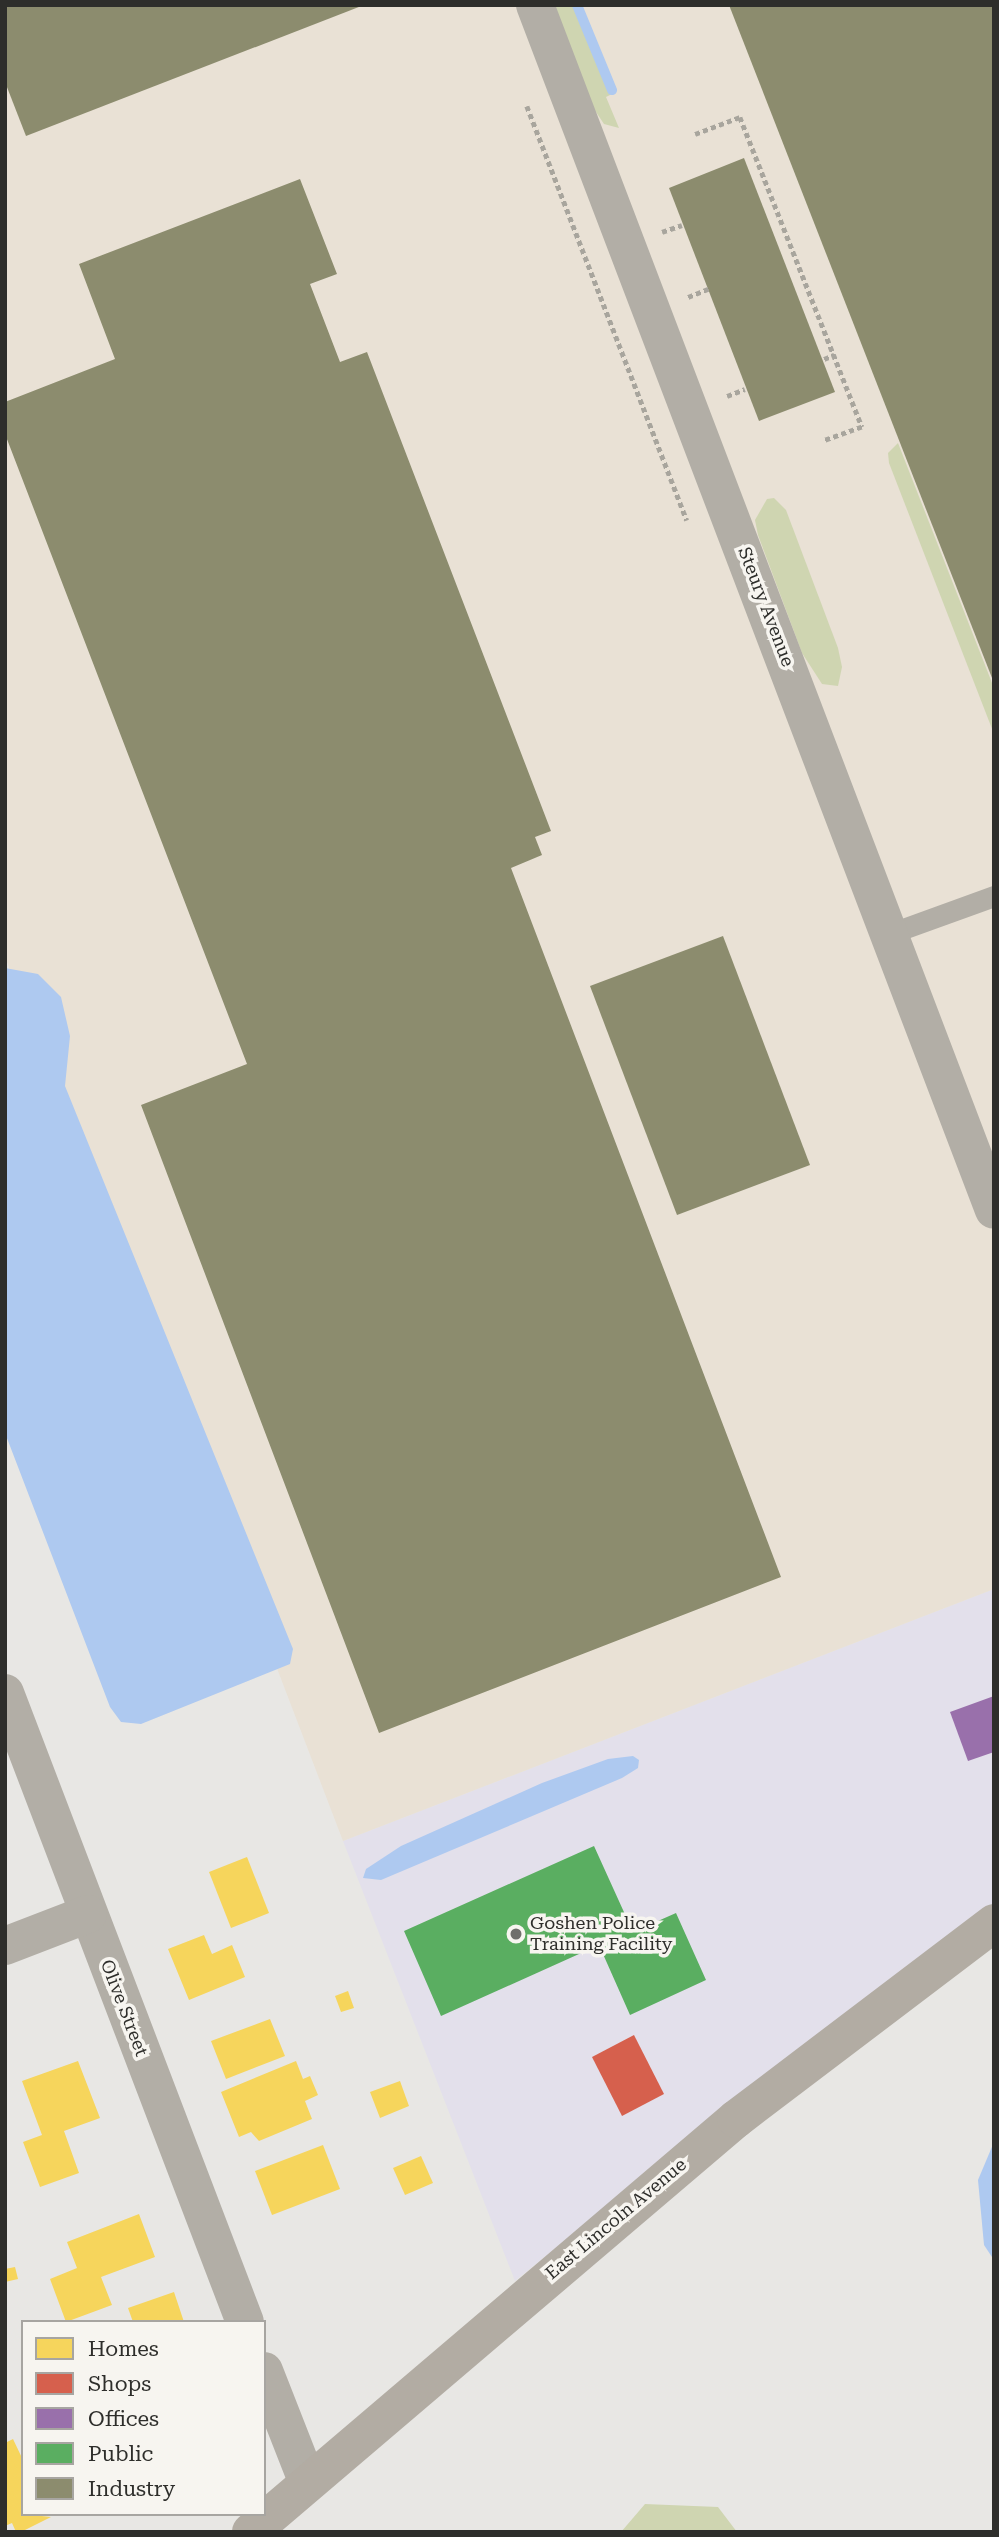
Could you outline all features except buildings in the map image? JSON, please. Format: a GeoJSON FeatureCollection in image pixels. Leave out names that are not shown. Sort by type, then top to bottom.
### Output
{"type":"FeatureCollection","features":[{"type":"Feature","properties":{"kind":"main road","name":"East Lincoln Avenue"},"geometry":{"type":"LineString","coordinates":[[251,2532],[307,2481],[736,2119],[994,1923]]}},
{"type":"Feature","properties":{"kind":"street","name":"Steury Avenue"},"geometry":{"type":"LineString","coordinates":[[535,5],[994,1210]]}},
{"type":"Feature","properties":{"kind":"street","name":"Olive Street"},"geometry":{"type":"LineString","coordinates":[[5,1693],[244,2320]]}},
{"type":"Feature","properties":{"kind":"street"},"geometry":{"type":"LineString","coordinates":[[5,1946],[88,1914]]}},
{"type":"Feature","properties":{"kind":"street"},"geometry":{"type":"LineString","coordinates":[[266,2376],[307,2481]]}},
{"type":"Feature","properties":{"kind":"lane"},"geometry":{"type":"LineString","coordinates":[[889,934],[994,895]]}},
{"type":"Feature","properties":{"kind":"path"},"geometry":{"type":"LineString","coordinates":[[695,134],[740,117],[862,427],[823,441]]}},
{"type":"Feature","properties":{"kind":"path"},"geometry":{"type":"LineString","coordinates":[[759,194],[768,190]]}},
{"type":"Feature","properties":{"kind":"path"},"geometry":{"type":"LineString","coordinates":[[662,232],[681,225]]}},
{"type":"Feature","properties":{"kind":"path"},"geometry":{"type":"LineString","coordinates":[[688,297],[708,289]]}},
{"type":"Feature","properties":{"kind":"path"},"geometry":{"type":"LineString","coordinates":[[824,359],[834,355]]}},
{"type":"Feature","properties":{"kind":"path"},"geometry":{"type":"LineString","coordinates":[[726,396],[745,389]]}},
{"type":"Feature","properties":{"kind":"shaded area"},"geometry":{"type":"Polygon","coordinates":[[[5,5],[994,5],[994,1589],[343,1841],[5,957],[5,5]]]}},
{"type":"Feature","properties":{"kind":"shaded area"},"geometry":{"type":"Polygon","coordinates":[[[994,1589],[994,1904],[819,2034],[515,2281],[343,1841],[994,1589]]]}},
{"type":"Feature","properties":{"kind":"green space"},"geometry":{"type":"Polygon","coordinates":[[[553,5],[573,5],[612,94],[606,97],[619,128],[604,124],[594,109],[553,5]]]}},
{"type":"Feature","properties":{"kind":"green space"},"geometry":{"type":"Polygon","coordinates":[[[898,443],[994,688],[994,734],[889,463],[888,453],[898,443]]]}},
{"type":"Feature","properties":{"kind":"green space"},"geometry":{"type":"Polygon","coordinates":[[[774,498],[786,510],[838,648],[842,667],[838,686],[822,684],[802,653],[758,535],[755,520],[767,499],[774,498]]]}},
{"type":"Feature","properties":{"kind":"green space"},"geometry":{"type":"Polygon","coordinates":[[[645,2504],[718,2507],[737,2532],[621,2532],[645,2504]]]}},
{"type":"Feature","properties":{"kind":"water"},"geometry":{"type":"Polygon","coordinates":[[[5,968],[38,974],[61,997],[70,1036],[65,1086],[293,1649],[290,1664],[141,1724],[121,1722],[110,1707],[5,1433],[5,968]]]}},
{"type":"Feature","properties":{"kind":"water"},"geometry":{"type":"Polygon","coordinates":[[[633,1756],[639,1760],[638,1768],[622,1778],[381,1880],[363,1878],[366,1869],[401,1846],[542,1783],[608,1759],[633,1756]]]}},
{"type":"Feature","properties":{"kind":"water"},"geometry":{"type":"Polygon","coordinates":[[[994,2142],[994,2260],[984,2245],[978,2180],[994,2142]]]}},
{"type":"Feature","properties":{"kind":"waterway"},"geometry":{"type":"LineString","coordinates":[[577,5],[612,90]]}},
{"type":"Feature","properties":{"kind":"place","name":"Goshen Police Training Facility"},"geometry":{"type":"Point","coordinates":[516,1934]}}]}
